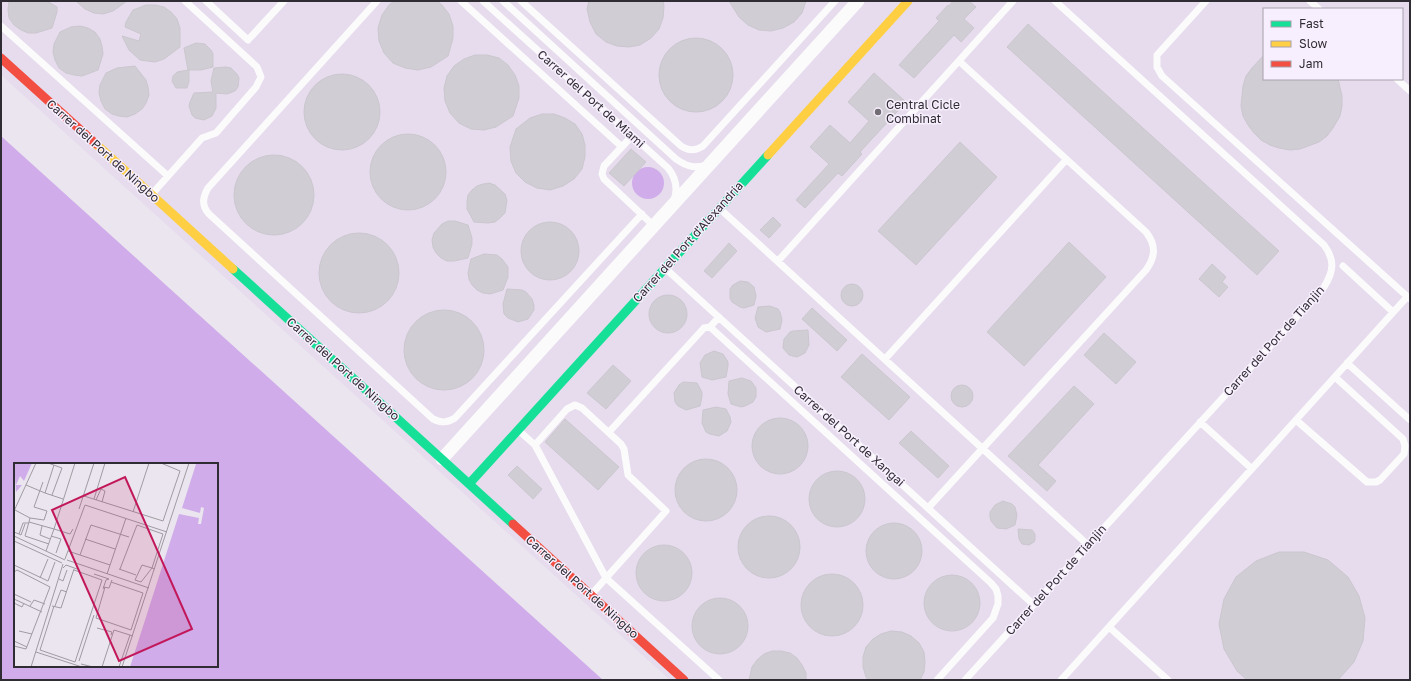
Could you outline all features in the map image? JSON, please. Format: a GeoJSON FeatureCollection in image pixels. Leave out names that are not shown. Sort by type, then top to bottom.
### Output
{"type":"FeatureCollection","features":[{"type":"Feature","properties":{"kind":"street"},"geometry":{"type":"LineString","coordinates":[[442,459],[858,1]]}},
{"type":"Feature","properties":{"kind":"street","name":"Carrer del Port d'Alexandria"},"geometry":{"type":"LineString","coordinates":[[469,484],[719,207],[908,1]]}},
{"type":"Feature","properties":{"kind":"street","name":"Carrer del Port de Ningbo"},"geometry":{"type":"LineString","coordinates":[[1,58],[684,680]]}},
{"type":"Feature","properties":{"kind":"lane"},"geometry":{"type":"LineString","coordinates":[[151,194],[202,138],[216,133],[256,87],[261,77],[257,67],[185,1]]}},
{"type":"Feature","properties":{"kind":"lane"},"geometry":{"type":"LineString","coordinates":[[206,1],[248,40],[284,1]]}},
{"type":"Feature","properties":{"kind":"lane"},"geometry":{"type":"LineString","coordinates":[[377,1],[208,188],[204,195],[203,202],[204,209],[209,214],[433,419],[444,423],[450,422],[455,418],[642,214]]}},
{"type":"Feature","properties":{"kind":"lane"},"geometry":{"type":"LineString","coordinates":[[461,1],[622,147]]}},
{"type":"Feature","properties":{"kind":"lane","name":"Carrer del Port de Miami"},"geometry":{"type":"LineString","coordinates":[[483,1],[668,168],[673,175],[676,190],[675,199],[671,208]]}},
{"type":"Feature","properties":{"kind":"lane","name":"Carrer del Port de Miami"},"geometry":{"type":"LineString","coordinates":[[503,1],[676,159],[682,163],[694,167],[707,165],[715,160]]}},
{"type":"Feature","properties":{"kind":"lane"},"geometry":{"type":"LineString","coordinates":[[521,1],[681,146],[692,150],[703,146],[835,1]]}},
{"type":"Feature","properties":{"kind":"lane"},"geometry":{"type":"LineString","coordinates":[[778,261],[1013,1]]}},
{"type":"Feature","properties":{"kind":"lane","name":"Carrer del Port de Tianjin"},"geometry":{"type":"LineString","coordinates":[[965,680],[1324,287],[1329,279],[1331,271],[1332,262],[1330,253],[1324,245],[1055,1]]}},
{"type":"Feature","properties":{"kind":"lane"},"geometry":{"type":"LineString","coordinates":[[1061,680],[1393,312],[1409,298],[1162,76],[1157,67],[1157,55],[1206,1]]}},
{"type":"Feature","properties":{"kind":"lane"},"geometry":{"type":"LineString","coordinates":[[1310,1],[1318,8],[1322,1]]}},
{"type":"Feature","properties":{"kind":"lane"},"geometry":{"type":"LineString","coordinates":[[1,26],[168,176]]}},
{"type":"Feature","properties":{"kind":"lane"},"geometry":{"type":"LineString","coordinates":[[928,508],[1146,270],[1153,257],[1154,250],[1153,244],[1146,232],[959,61]]}},
{"type":"Feature","properties":{"kind":"lane"},"geometry":{"type":"LineString","coordinates":[[1398,80],[1410,91]]}},
{"type":"Feature","properties":{"kind":"lane"},"geometry":{"type":"LineString","coordinates":[[632,136],[604,166],[602,174],[654,226]]}},
{"type":"Feature","properties":{"kind":"lane"},"geometry":{"type":"LineString","coordinates":[[885,359],[1066,160]]}},
{"type":"Feature","properties":{"kind":"lane"},"geometry":{"type":"LineString","coordinates":[[719,207],[1088,545]]}},
{"type":"Feature","properties":{"kind":"lane"},"geometry":{"type":"LineString","coordinates":[[1343,266],[1393,312]]}},
{"type":"Feature","properties":{"kind":"lane","name":"Carrer del Port de Xangai"},"geometry":{"type":"LineString","coordinates":[[665,267],[1034,605]]}},
{"type":"Feature","properties":{"kind":"lane"},"geometry":{"type":"LineString","coordinates":[[609,432],[704,328],[710,327],[719,317]]}},
{"type":"Feature","properties":{"kind":"lane"},"geometry":{"type":"LineString","coordinates":[[710,327],[996,590],[998,604],[993,618],[937,680]]}},
{"type":"Feature","properties":{"kind":"lane"},"geometry":{"type":"LineString","coordinates":[[1347,363],[1410,420]]}},
{"type":"Feature","properties":{"kind":"lane"},"geometry":{"type":"LineString","coordinates":[[1296,420],[1367,482],[1376,482],[1380,480],[1404,454],[1406,446],[1402,439],[1335,377]]}},
{"type":"Feature","properties":{"kind":"lane"},"geometry":{"type":"LineString","coordinates":[[535,445],[567,408],[576,405],[582,408],[623,446],[628,474],[666,511],[591,595]]}},
{"type":"Feature","properties":{"kind":"lane"},"geometry":{"type":"LineString","coordinates":[[1200,422],[1252,469]]}},
{"type":"Feature","properties":{"kind":"lane"},"geometry":{"type":"LineString","coordinates":[[518,429],[535,445],[606,578],[719,680]]}},
{"type":"Feature","properties":{"kind":"lane"},"geometry":{"type":"LineString","coordinates":[[1109,627],[1168,680]]}},
{"type":"Feature","properties":{"kind":"shaded area"},"geometry":{"type":"Polygon","coordinates":[[[1,1],[1410,1],[1410,680],[670,680],[1,75],[1,1]]]}},
{"type":"Feature","properties":{"kind":"shaded area"},"geometry":{"type":"Polygon","coordinates":[[[1,136],[603,680],[1,680],[1,136]]]}},
{"type":"Feature","properties":{"kind":"shaded area"},"geometry":{"type":"Polygon","coordinates":[[[648,167],[659,172],[664,183],[659,194],[648,199],[637,194],[632,183],[637,172],[648,167]]]}},
{"type":"Feature","properties":{"kind":"building"},"geometry":{"type":"Polygon","coordinates":[[[9,1],[47,1],[57,7],[52,28],[36,33],[28,33],[21,30],[14,25],[9,18],[9,1]]]}},
{"type":"Feature","properties":{"kind":"building"},"geometry":{"type":"Polygon","coordinates":[[[76,1],[127,1],[113,11],[103,14],[94,13],[85,9],[76,1]]]}},
{"type":"Feature","properties":{"kind":"building"},"geometry":{"type":"Polygon","coordinates":[[[394,1],[437,1],[442,5],[449,14],[453,26],[453,38],[448,56],[431,67],[418,70],[405,68],[393,63],[384,53],[379,41],[378,28],[382,15],[394,1]]]}},
{"type":"Feature","properties":{"kind":"building"},"geometry":{"type":"Polygon","coordinates":[[[589,1],[663,1],[663,18],[659,29],[651,38],[640,45],[629,47],[617,46],[606,42],[596,34],[590,22],[587,9],[589,1]]]}},
{"type":"Feature","properties":{"kind":"building"},"geometry":{"type":"Polygon","coordinates":[[[729,1],[806,1],[802,13],[794,22],[783,28],[771,31],[759,30],[748,25],[739,17],[729,1]]]}},
{"type":"Feature","properties":{"kind":"building"},"geometry":{"type":"Polygon","coordinates":[[[953,1],[969,1],[976,7],[964,19],[974,28],[961,42],[954,35],[914,78],[899,65],[939,21],[936,18],[953,1]]]}},
{"type":"Feature","properties":{"kind":"building"},"geometry":{"type":"Polygon","coordinates":[[[146,5],[164,7],[177,19],[180,28],[180,47],[164,59],[155,62],[140,60],[129,50],[122,36],[139,41],[141,34],[125,27],[126,22],[133,10],[146,5]]]}},
{"type":"Feature","properties":{"kind":"building"},"geometry":{"type":"Polygon","coordinates":[[[1028,24],[1279,251],[1257,275],[1007,47],[1028,24]]]}},
{"type":"Feature","properties":{"kind":"building"},"geometry":{"type":"Polygon","coordinates":[[[80,26],[95,32],[100,39],[103,54],[98,70],[82,76],[66,73],[59,68],[53,52],[54,44],[60,32],[71,27],[80,26]]]}},
{"type":"Feature","properties":{"kind":"building"},"geometry":{"type":"Polygon","coordinates":[[[696,38],[710,41],[722,49],[730,61],[733,75],[730,89],[722,101],[710,109],[696,112],[682,109],[670,101],[662,89],[659,75],[662,61],[670,49],[682,41],[696,38]]]}},
{"type":"Feature","properties":{"kind":"building"},"geometry":{"type":"Polygon","coordinates":[[[196,43],[205,44],[211,50],[213,54],[213,67],[201,70],[189,70],[189,81],[187,88],[176,88],[172,81],[173,76],[177,72],[188,70],[184,48],[196,43]]]}},
{"type":"Feature","properties":{"kind":"building"},"geometry":{"type":"Polygon","coordinates":[[[475,55],[487,55],[499,58],[508,65],[515,75],[519,86],[519,98],[513,116],[496,127],[484,130],[471,129],[459,123],[450,113],[445,101],[444,88],[447,76],[454,66],[464,59],[475,55]]]}},
{"type":"Feature","properties":{"kind":"building"},"geometry":{"type":"Polygon","coordinates":[[[1263,56],[1263,80],[1338,80],[1342,96],[1340,116],[1327,136],[1319,142],[1300,149],[1290,150],[1270,145],[1261,140],[1248,125],[1243,116],[1241,106],[1243,86],[1246,76],[1263,56]]]}},
{"type":"Feature","properties":{"kind":"building"},"geometry":{"type":"Polygon","coordinates":[[[135,66],[146,80],[149,95],[146,103],[142,109],[127,117],[112,114],[105,109],[101,101],[99,93],[100,85],[106,73],[117,68],[135,66]]]}},
{"type":"Feature","properties":{"kind":"building"},"geometry":{"type":"Polygon","coordinates":[[[214,68],[231,68],[237,74],[239,78],[238,87],[235,91],[227,94],[216,93],[216,108],[212,116],[204,120],[195,118],[192,115],[189,106],[194,93],[213,92],[211,81],[214,68]]]}},
{"type":"Feature","properties":{"kind":"building"},"geometry":{"type":"Polygon","coordinates":[[[874,73],[906,102],[860,152],[862,154],[842,176],[838,173],[805,208],[796,200],[829,164],[810,147],[830,125],[850,143],[869,121],[848,102],[874,73]]]}},
{"type":"Feature","properties":{"kind":"building"},"geometry":{"type":"Polygon","coordinates":[[[342,74],[356,77],[369,85],[377,98],[380,112],[377,126],[369,139],[356,147],[342,150],[328,147],[315,139],[307,126],[304,112],[307,98],[315,85],[328,77],[342,74]]]}},
{"type":"Feature","properties":{"kind":"building"},"geometry":{"type":"Polygon","coordinates":[[[542,114],[554,114],[575,124],[582,134],[585,145],[585,157],[582,169],[574,179],[563,186],[550,190],[537,188],[525,182],[516,173],[511,161],[510,147],[516,129],[530,118],[542,114]]]}},
{"type":"Feature","properties":{"kind":"building"},"geometry":{"type":"Polygon","coordinates":[[[408,134],[422,137],[435,145],[443,158],[446,172],[443,186],[435,199],[422,207],[408,210],[394,207],[381,199],[373,186],[370,172],[373,158],[381,145],[394,137],[408,134]]]}},
{"type":"Feature","properties":{"kind":"building"},"geometry":{"type":"Polygon","coordinates":[[[960,142],[997,177],[916,265],[878,231],[960,142]]]}},
{"type":"Feature","properties":{"kind":"building"},"geometry":{"type":"Polygon","coordinates":[[[631,149],[646,162],[624,186],[609,173],[631,149]]]}},
{"type":"Feature","properties":{"kind":"building"},"geometry":{"type":"Polygon","coordinates":[[[274,155],[289,158],[302,167],[311,180],[314,195],[311,210],[302,223],[289,232],[274,235],[259,232],[246,223],[237,210],[234,195],[237,180],[246,167],[259,158],[274,155]]]}},
{"type":"Feature","properties":{"kind":"building"},"geometry":{"type":"Polygon","coordinates":[[[489,183],[495,185],[505,194],[507,200],[505,213],[495,222],[474,222],[467,209],[468,195],[477,186],[489,183]]]}},
{"type":"Feature","properties":{"kind":"building"},"geometry":{"type":"Polygon","coordinates":[[[773,217],[781,225],[769,238],[760,230],[773,217]]]}},
{"type":"Feature","properties":{"kind":"building"},"geometry":{"type":"Polygon","coordinates":[[[448,221],[455,221],[468,225],[472,238],[472,244],[468,258],[447,261],[436,253],[432,240],[434,233],[442,224],[448,221]]]}},
{"type":"Feature","properties":{"kind":"building"},"geometry":{"type":"Polygon","coordinates":[[[544,222],[556,222],[571,230],[579,245],[579,257],[571,272],[556,280],[544,280],[529,272],[521,257],[521,245],[529,230],[544,222]]]}},
{"type":"Feature","properties":{"kind":"building"},"geometry":{"type":"Polygon","coordinates":[[[359,233],[374,236],[387,245],[396,258],[399,273],[396,288],[387,301],[374,310],[359,313],[344,310],[331,301],[322,288],[319,273],[322,258],[331,245],[344,236],[359,233]]]}},
{"type":"Feature","properties":{"kind":"building"},"geometry":{"type":"Polygon","coordinates":[[[1069,242],[1106,277],[1024,366],[987,332],[1069,242]]]}},
{"type":"Feature","properties":{"kind":"building"},"geometry":{"type":"Polygon","coordinates":[[[729,243],[737,251],[712,278],[704,271],[729,243]]]}},
{"type":"Feature","properties":{"kind":"building"},"geometry":{"type":"Polygon","coordinates":[[[484,254],[497,255],[508,267],[508,277],[503,290],[490,294],[483,293],[472,285],[468,273],[471,259],[484,254]]]}},
{"type":"Feature","properties":{"kind":"building"},"geometry":{"type":"Polygon","coordinates":[[[1212,264],[1226,277],[1222,282],[1228,287],[1219,297],[1199,279],[1212,264]]]}},
{"type":"Feature","properties":{"kind":"building"},"geometry":{"type":"Polygon","coordinates":[[[740,281],[748,282],[754,287],[756,296],[754,305],[744,308],[732,302],[730,298],[730,289],[733,285],[740,281]]]}},
{"type":"Feature","properties":{"kind":"building"},"geometry":{"type":"Polygon","coordinates":[[[852,284],[856,285],[862,291],[862,299],[856,305],[852,306],[848,305],[842,299],[841,295],[842,291],[848,285],[852,284]]]}},
{"type":"Feature","properties":{"kind":"building"},"geometry":{"type":"Polygon","coordinates":[[[507,289],[522,290],[532,299],[534,310],[528,319],[518,322],[508,318],[504,314],[503,304],[507,289]]]}},
{"type":"Feature","properties":{"kind":"building"},"geometry":{"type":"Polygon","coordinates":[[[664,295],[672,295],[682,300],[686,307],[686,321],[682,328],[672,333],[664,333],[654,328],[652,325],[649,318],[649,310],[654,300],[657,298],[664,295]]]}},
{"type":"Feature","properties":{"kind":"building"},"geometry":{"type":"Polygon","coordinates":[[[770,306],[778,309],[782,320],[780,329],[766,332],[758,327],[755,318],[758,307],[770,306]]]}},
{"type":"Feature","properties":{"kind":"building"},"geometry":{"type":"Polygon","coordinates":[[[812,308],[847,340],[837,351],[802,319],[812,308]]]}},
{"type":"Feature","properties":{"kind":"building"},"geometry":{"type":"Polygon","coordinates":[[[444,310],[459,313],[472,322],[481,335],[484,350],[481,365],[472,378],[459,387],[444,390],[429,387],[416,378],[407,365],[404,350],[407,335],[416,322],[429,313],[444,310]]]}},
{"type":"Feature","properties":{"kind":"building"},"geometry":{"type":"Polygon","coordinates":[[[808,330],[809,345],[805,353],[797,357],[789,355],[783,348],[784,339],[790,332],[808,330]]]}},
{"type":"Feature","properties":{"kind":"building"},"geometry":{"type":"Polygon","coordinates":[[[1104,333],[1136,362],[1116,384],[1084,355],[1104,333]]]}},
{"type":"Feature","properties":{"kind":"building"},"geometry":{"type":"Polygon","coordinates":[[[714,351],[723,354],[728,362],[728,366],[726,377],[712,380],[702,377],[700,363],[705,355],[714,351]]]}},
{"type":"Feature","properties":{"kind":"building"},"geometry":{"type":"Polygon","coordinates":[[[862,354],[910,397],[889,420],[841,377],[862,354]]]}},
{"type":"Feature","properties":{"kind":"building"},"geometry":{"type":"Polygon","coordinates":[[[613,365],[631,381],[606,409],[587,393],[613,365]]]}},
{"type":"Feature","properties":{"kind":"building"},"geometry":{"type":"Polygon","coordinates":[[[742,378],[751,381],[756,388],[756,397],[753,402],[741,407],[731,404],[728,394],[729,381],[742,378]]]}},
{"type":"Feature","properties":{"kind":"building"},"geometry":{"type":"Polygon","coordinates":[[[683,382],[697,383],[702,392],[700,406],[686,410],[678,406],[675,402],[674,393],[683,382]]]}},
{"type":"Feature","properties":{"kind":"building"},"geometry":{"type":"Polygon","coordinates":[[[962,385],[966,386],[972,392],[972,400],[966,406],[962,407],[958,406],[952,400],[951,396],[952,392],[958,386],[962,385]]]}},
{"type":"Feature","properties":{"kind":"building"},"geometry":{"type":"Polygon","coordinates":[[[1074,386],[1094,404],[1038,465],[1056,481],[1047,491],[1008,456],[1074,386]]]}},
{"type":"Feature","properties":{"kind":"building"},"geometry":{"type":"Polygon","coordinates":[[[716,407],[726,409],[731,422],[727,431],[719,436],[706,432],[702,423],[703,410],[716,407]]]}},
{"type":"Feature","properties":{"kind":"building"},"geometry":{"type":"Polygon","coordinates":[[[775,418],[785,418],[800,426],[806,435],[808,446],[806,457],[800,466],[785,474],[775,474],[764,469],[757,462],[752,451],[752,441],[757,430],[764,423],[775,418]]]}},
{"type":"Feature","properties":{"kind":"building"},"geometry":{"type":"Polygon","coordinates":[[[565,419],[619,467],[598,490],[545,442],[565,419]]]}},
{"type":"Feature","properties":{"kind":"building"},"geometry":{"type":"Polygon","coordinates":[[[911,431],[949,466],[938,478],[899,443],[911,431]]]}},
{"type":"Feature","properties":{"kind":"building"},"geometry":{"type":"Polygon","coordinates":[[[700,459],[712,459],[728,468],[735,478],[737,490],[735,502],[728,512],[712,521],[700,521],[689,516],[680,507],[675,496],[675,484],[680,473],[689,464],[700,459]]]}},
{"type":"Feature","properties":{"kind":"building"},"geometry":{"type":"Polygon","coordinates":[[[517,466],[542,489],[533,499],[508,475],[517,466]]]}},
{"type":"Feature","properties":{"kind":"building"},"geometry":{"type":"Polygon","coordinates":[[[832,471],[842,471],[857,479],[863,488],[865,499],[863,510],[857,519],[842,527],[832,527],[821,522],[814,515],[809,504],[809,494],[814,483],[821,476],[832,471]]]}},
{"type":"Feature","properties":{"kind":"building"},"geometry":{"type":"Polygon","coordinates":[[[1003,501],[1012,504],[1015,507],[1017,515],[1015,525],[1006,529],[997,528],[991,521],[990,517],[990,512],[995,505],[1003,501]]]}},
{"type":"Feature","properties":{"kind":"building"},"geometry":{"type":"Polygon","coordinates":[[[763,516],[775,516],[791,525],[798,535],[800,547],[798,559],[791,569],[775,578],[763,578],[752,573],[743,564],[738,553],[738,541],[743,530],[752,521],[763,516]]]}},
{"type":"Feature","properties":{"kind":"building"},"geometry":{"type":"Polygon","coordinates":[[[889,523],[899,523],[914,531],[920,540],[922,551],[920,562],[914,571],[899,579],[889,579],[878,574],[871,567],[866,556],[866,546],[871,535],[878,528],[889,523]]]}},
{"type":"Feature","properties":{"kind":"building"},"geometry":{"type":"Polygon","coordinates":[[[1018,529],[1032,530],[1035,534],[1034,542],[1029,545],[1022,544],[1019,539],[1018,529]]]}},
{"type":"Feature","properties":{"kind":"building"},"geometry":{"type":"Polygon","coordinates":[[[659,545],[669,545],[684,553],[690,562],[692,573],[690,584],[684,593],[669,601],[659,601],[648,596],[641,589],[636,578],[636,568],[641,557],[648,550],[659,545]]]}},
{"type":"Feature","properties":{"kind":"building"},"geometry":{"type":"Polygon","coordinates":[[[1279,552],[1304,552],[1328,560],[1348,577],[1359,596],[1365,618],[1363,641],[1354,662],[1338,680],[1247,680],[1237,671],[1224,649],[1219,624],[1224,599],[1236,577],[1256,561],[1279,552]]]}},
{"type":"Feature","properties":{"kind":"building"},"geometry":{"type":"Polygon","coordinates":[[[826,574],[838,574],[854,583],[861,593],[863,605],[861,617],[854,627],[838,636],[826,636],[815,631],[806,622],[801,611],[801,599],[806,588],[815,579],[826,574]]]}},
{"type":"Feature","properties":{"kind":"building"},"geometry":{"type":"Polygon","coordinates":[[[947,575],[957,575],[972,583],[978,592],[980,603],[978,614],[972,623],[957,631],[947,631],[936,626],[929,619],[924,608],[924,598],[929,587],[936,580],[947,575]]]}},
{"type":"Feature","properties":{"kind":"building"},"geometry":{"type":"Polygon","coordinates":[[[715,598],[725,598],[740,606],[746,615],[748,626],[746,637],[740,646],[725,654],[715,654],[704,649],[697,642],[692,631],[692,621],[697,610],[704,603],[715,598]]]}},
{"type":"Feature","properties":{"kind":"building"},"geometry":{"type":"Polygon","coordinates":[[[891,631],[902,632],[911,636],[919,643],[924,652],[925,662],[924,672],[920,680],[868,680],[866,677],[863,667],[863,657],[866,647],[873,639],[881,634],[891,631]]]}},
{"type":"Feature","properties":{"kind":"building"},"geometry":{"type":"Polygon","coordinates":[[[772,651],[790,653],[797,658],[806,673],[806,680],[749,680],[752,667],[757,660],[764,654],[772,651]]]}},
{"type":"Feature","properties":{"kind":"traffic: fast"},"geometry":{"type":"LineString","coordinates":[[469,484],[768,155]]}},
{"type":"Feature","properties":{"kind":"traffic: fast"},"geometry":{"type":"LineString","coordinates":[[233,269],[513,524]]}},
{"type":"Feature","properties":{"kind":"traffic: slow"},"geometry":{"type":"LineString","coordinates":[[768,155],[908,1]]}},
{"type":"Feature","properties":{"kind":"traffic: slow"},"geometry":{"type":"LineString","coordinates":[[96,144],[233,269]]}},
{"type":"Feature","properties":{"kind":"traffic: jam"},"geometry":{"type":"LineString","coordinates":[[1,58],[96,144]]}},
{"type":"Feature","properties":{"kind":"traffic: jam"},"geometry":{"type":"LineString","coordinates":[[513,524],[684,680]]}},
{"type":"Feature","properties":{"kind":"place","name":"Central Cicle Combinat"},"geometry":{"type":"Point","coordinates":[878,112]}}]}
